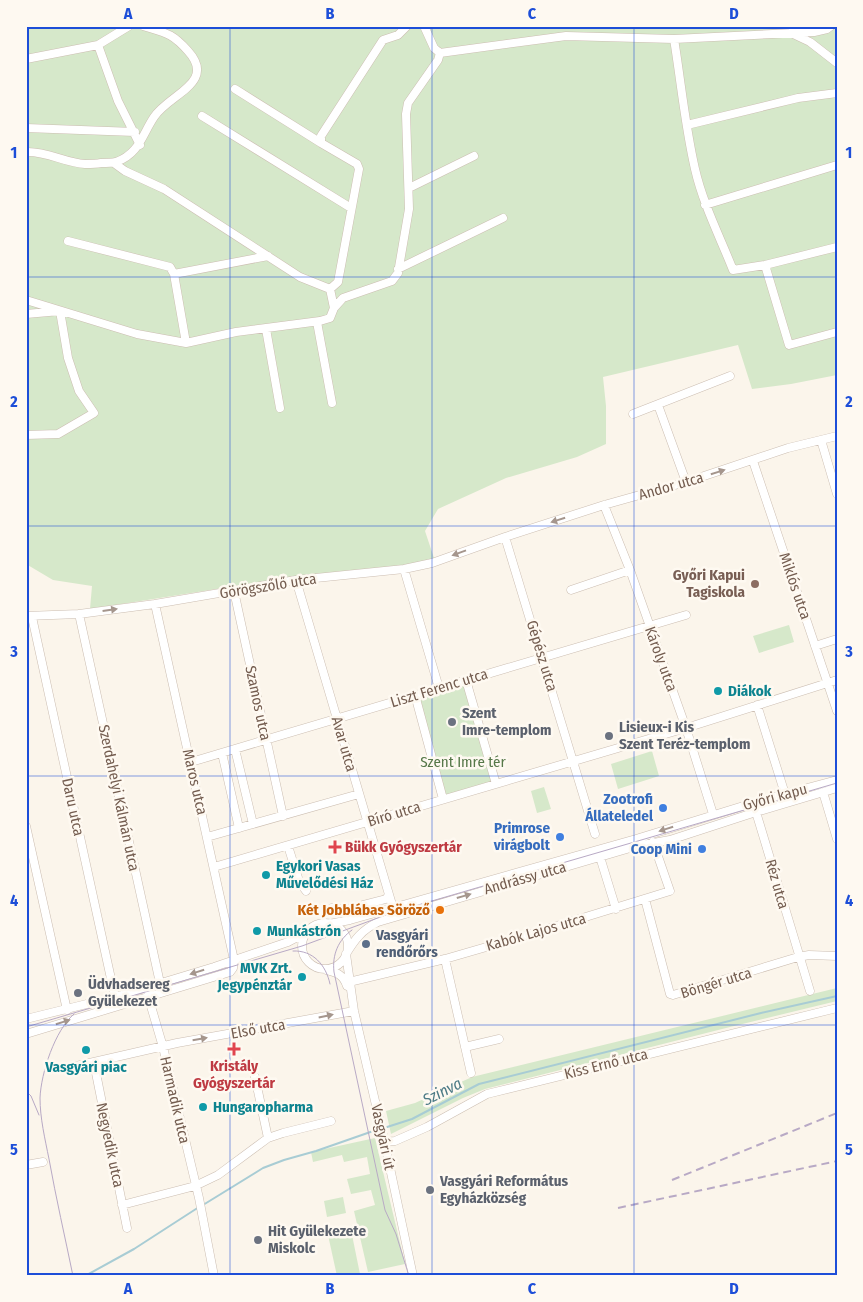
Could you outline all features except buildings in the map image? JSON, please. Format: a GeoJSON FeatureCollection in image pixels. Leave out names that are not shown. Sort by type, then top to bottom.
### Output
{"type":"FeatureCollection","features":[{"type":"Feature","properties":{"kind":"street"},"geometry":{"type":"LineString","coordinates":[[26,59],[98,45],[129,26]]}},
{"type":"Feature","properties":{"kind":"street"},"geometry":{"type":"LineString","coordinates":[[26,152],[38,151],[84,164],[114,163],[125,158],[140,145],[154,117],[189,86],[198,74],[195,59],[177,39],[169,34],[143,26]]}},
{"type":"Feature","properties":{"kind":"street"},"geometry":{"type":"LineString","coordinates":[[321,143],[321,136],[382,40],[398,35],[407,26]]}},
{"type":"Feature","properties":{"kind":"street"},"geometry":{"type":"LineString","coordinates":[[424,26],[434,48],[440,53],[566,36],[674,39],[814,32],[831,26]]}},
{"type":"Feature","properties":{"kind":"street"},"geometry":{"type":"LineString","coordinates":[[789,32],[810,42],[837,63]]}},
{"type":"Feature","properties":{"kind":"street"},"geometry":{"type":"LineString","coordinates":[[810,42],[814,32]]}},
{"type":"Feature","properties":{"kind":"street"},"geometry":{"type":"LineString","coordinates":[[674,39],[695,170],[706,205],[733,270],[836,250]]}},
{"type":"Feature","properties":{"kind":"street"},"geometry":{"type":"LineString","coordinates":[[98,45],[118,101],[140,145]]}},
{"type":"Feature","properties":{"kind":"street"},"geometry":{"type":"LineString","coordinates":[[26,300],[137,334],[186,343],[236,332],[317,322],[330,318],[334,308],[343,298],[392,281],[398,269],[409,209],[406,114],[408,103],[438,60],[440,53]]}},
{"type":"Feature","properties":{"kind":"street"},"geometry":{"type":"LineString","coordinates":[[234,89],[357,164],[359,169],[338,282],[330,289]]}},
{"type":"Feature","properties":{"kind":"street"},"geometry":{"type":"LineString","coordinates":[[687,125],[798,98],[837,93]]}},
{"type":"Feature","properties":{"kind":"street"},"geometry":{"type":"LineString","coordinates":[[202,116],[351,208]]}},
{"type":"Feature","properties":{"kind":"street"},"geometry":{"type":"LineString","coordinates":[[26,128],[134,132]]}},
{"type":"Feature","properties":{"kind":"street"},"geometry":{"type":"LineString","coordinates":[[409,188],[474,156]]}},
{"type":"Feature","properties":{"kind":"street"},"geometry":{"type":"LineString","coordinates":[[114,163],[125,172],[164,189],[300,277],[330,289]]}},
{"type":"Feature","properties":{"kind":"street"},"geometry":{"type":"LineString","coordinates":[[706,205],[837,165]]}},
{"type":"Feature","properties":{"kind":"street"},"geometry":{"type":"LineString","coordinates":[[398,269],[503,218]]}},
{"type":"Feature","properties":{"kind":"street"},"geometry":{"type":"LineString","coordinates":[[68,241],[170,267],[174,274],[186,343]]}},
{"type":"Feature","properties":{"kind":"street"},"geometry":{"type":"LineString","coordinates":[[174,274],[268,256]]}},
{"type":"Feature","properties":{"kind":"street"},"geometry":{"type":"LineString","coordinates":[[765,264],[789,345],[837,332]]}},
{"type":"Feature","properties":{"kind":"street"},"geometry":{"type":"LineString","coordinates":[[330,289],[334,308]]}},
{"type":"Feature","properties":{"kind":"street"},"geometry":{"type":"LineString","coordinates":[[26,314],[60,311]]}},
{"type":"Feature","properties":{"kind":"street"},"geometry":{"type":"LineString","coordinates":[[26,435],[58,434],[94,413],[79,391],[68,358],[60,311]]}},
{"type":"Feature","properties":{"kind":"street"},"geometry":{"type":"LineString","coordinates":[[317,322],[332,403]]}},
{"type":"Feature","properties":{"kind":"street"},"geometry":{"type":"LineString","coordinates":[[266,329],[280,408]]}},
{"type":"Feature","properties":{"kind":"street"},"geometry":{"type":"LineString","coordinates":[[633,414],[730,376]]}},
{"type":"Feature","properties":{"kind":"street"},"geometry":{"type":"LineString","coordinates":[[658,405],[686,482]]}},
{"type":"Feature","properties":{"kind":"street","name":"Andor utca"},"geometry":{"type":"LineString","coordinates":[[505,537],[604,505],[753,461],[788,448],[837,436]]}},
{"type":"Feature","properties":{"kind":"street"},"geometry":{"type":"LineString","coordinates":[[821,440],[837,494]]}},
{"type":"Feature","properties":{"kind":"street","name":"Miklós utca"},"geometry":{"type":"LineString","coordinates":[[753,461],[837,711]]}},
{"type":"Feature","properties":{"kind":"street","name":"Károly utca"},"geometry":{"type":"LineString","coordinates":[[604,505],[630,570],[648,626],[686,728],[713,814]]}},
{"type":"Feature","properties":{"kind":"street","name":"Görögszőlő utca"},"geometry":{"type":"LineString","coordinates":[[29,616],[79,614],[155,604],[296,580],[404,569],[432,563],[505,537]]}},
{"type":"Feature","properties":{"kind":"street","name":"Gépész utca"},"geometry":{"type":"LineString","coordinates":[[505,537],[595,834]]}},
{"type":"Feature","properties":{"kind":"street"},"geometry":{"type":"LineString","coordinates":[[404,569],[439,688]]}},
{"type":"Feature","properties":{"kind":"street"},"geometry":{"type":"LineString","coordinates":[[571,590],[630,570]]}},
{"type":"Feature","properties":{"kind":"street","name":"Avar utca"},"geometry":{"type":"LineString","coordinates":[[296,580],[391,904]]}},
{"type":"Feature","properties":{"kind":"street","name":"Szamos utca"},"geometry":{"type":"LineString","coordinates":[[234,591],[282,816]]}},
{"type":"Feature","properties":{"kind":"street","name":"Maros utca"},"geometry":{"type":"LineString","coordinates":[[155,604],[234,960]]}},
{"type":"Feature","properties":{"kind":"street","name":"Szerdahelyi Kálmán utca"},"geometry":{"type":"LineString","coordinates":[[79,614],[156,984]]}},
{"type":"Feature","properties":{"kind":"street","name":"Liszt Ferenc utca"},"geometry":{"type":"LineString","coordinates":[[191,762],[686,614]]}},
{"type":"Feature","properties":{"kind":"street","name":"Daru utca"},"geometry":{"type":"LineString","coordinates":[[29,616],[114,997]]}},
{"type":"Feature","properties":{"kind":"street"},"geometry":{"type":"LineString","coordinates":[[816,646],[837,639]]}},
{"type":"Feature","properties":{"kind":"street"},"geometry":{"type":"LineString","coordinates":[[466,680],[496,784]]}},
{"type":"Feature","properties":{"kind":"street","name":"Bíró utca"},"geometry":{"type":"LineString","coordinates":[[214,867],[686,728],[837,680]]}},
{"type":"Feature","properties":{"kind":"street"},"geometry":{"type":"LineString","coordinates":[[415,695],[444,799]]}},
{"type":"Feature","properties":{"kind":"street"},"geometry":{"type":"LineString","coordinates":[[757,705],[785,794]]}},
{"type":"Feature","properties":{"kind":"street"},"geometry":{"type":"LineString","coordinates":[[236,749],[254,824]]}},
{"type":"Feature","properties":{"kind":"street"},"geometry":{"type":"LineString","coordinates":[[222,753],[239,828]]}},
{"type":"Feature","properties":{"kind":"street","name":"Győri kapu"},"geometry":{"type":"LineString","coordinates":[[713,814],[837,780]]}},
{"type":"Feature","properties":{"kind":"street","name":"Győri kapu"},"geometry":{"type":"LineString","coordinates":[[718,825],[837,788]]}},
{"type":"Feature","properties":{"kind":"street"},"geometry":{"type":"LineString","coordinates":[[823,792],[837,839]]}},
{"type":"Feature","properties":{"kind":"street"},"geometry":{"type":"LineString","coordinates":[[207,836],[359,794]]}},
{"type":"Feature","properties":{"kind":"street","name":"Réz utca"},"geometry":{"type":"LineString","coordinates":[[756,812],[798,957],[810,991]]}},
{"type":"Feature","properties":{"kind":"street","name":"Andrássy utca"},"geometry":{"type":"LineString","coordinates":[[329,924],[350,920],[391,904],[636,839],[713,814]]}},
{"type":"Feature","properties":{"kind":"street","name":"Andrássy utca"},"geometry":{"type":"LineString","coordinates":[[346,954],[357,936],[378,922],[600,857],[653,842],[670,840],[718,825]]}},
{"type":"Feature","properties":{"kind":"street"},"geometry":{"type":"LineString","coordinates":[[26,826],[68,1010]]}},
{"type":"Feature","properties":{"kind":"street","name":"Kabók Lajos utca"},"geometry":{"type":"LineString","coordinates":[[349,982],[445,958],[670,891],[653,842]]}},
{"type":"Feature","properties":{"kind":"street"},"geometry":{"type":"LineString","coordinates":[[288,846],[299,881],[306,891]]}},
{"type":"Feature","properties":{"kind":"street"},"geometry":{"type":"LineString","coordinates":[[600,857],[616,908]]}},
{"type":"Feature","properties":{"kind":"street"},"geometry":{"type":"LineString","coordinates":[[332,908],[347,909],[386,899],[391,904]]}},
{"type":"Feature","properties":{"kind":"street","name":"Böngér utca"},"geometry":{"type":"LineString","coordinates":[[645,899],[670,994],[674,995],[798,957]]}},
{"type":"Feature","properties":{"kind":"street"},"geometry":{"type":"LineString","coordinates":[[26,1019],[114,997],[234,960],[288,942],[317,925],[329,924],[336,926],[345,936],[348,944],[346,954],[337,966],[322,969],[310,963],[304,955],[302,946],[307,932]]}},
{"type":"Feature","properties":{"kind":"street","name":"Vasgyári út"},"geometry":{"type":"LineString","coordinates":[[346,954],[351,999]]}},
{"type":"Feature","properties":{"kind":"street"},"geometry":{"type":"LineString","coordinates":[[798,957],[809,955],[837,956]]}},
{"type":"Feature","properties":{"kind":"street"},"geometry":{"type":"LineString","coordinates":[[445,958],[471,1072]]}},
{"type":"Feature","properties":{"kind":"street"},"geometry":{"type":"LineString","coordinates":[[26,1034],[230,972],[233,968],[234,960]]}},
{"type":"Feature","properties":{"kind":"street","name":"Vasgyári út"},"geometry":{"type":"LineString","coordinates":[[322,969],[342,976],[351,999],[380,1121],[412,1276]]}},
{"type":"Feature","properties":{"kind":"street"},"geometry":{"type":"LineString","coordinates":[[146,999],[149,990],[156,984]]}},
{"type":"Feature","properties":{"kind":"street","name":"Harmadik utca"},"geometry":{"type":"LineString","coordinates":[[146,999],[163,1047],[199,1198],[214,1276]]}},
{"type":"Feature","properties":{"kind":"street","name":"Kiss Ernő utca"},"geometry":{"type":"LineString","coordinates":[[384,1142],[395,1141],[488,1094],[837,1008]]}},
{"type":"Feature","properties":{"kind":"street","name":"Első utca"},"geometry":{"type":"LineString","coordinates":[[72,1067],[163,1047],[354,1010]]}},
{"type":"Feature","properties":{"kind":"street"},"geometry":{"type":"LineString","coordinates":[[465,1047],[499,1039]]}},
{"type":"Feature","properties":{"kind":"street","name":"Negyedik utca"},"geometry":{"type":"LineString","coordinates":[[94,1063],[127,1228]]}},
{"type":"Feature","properties":{"kind":"street"},"geometry":{"type":"LineString","coordinates":[[255,1077],[268,1138]]}},
{"type":"Feature","properties":{"kind":"street"},"geometry":{"type":"LineString","coordinates":[[122,1205],[196,1186],[218,1175],[268,1138],[332,1121]]}},
{"type":"Feature","properties":{"kind":"street"},"geometry":{"type":"LineString","coordinates":[[26,1165],[43,1162]]}},
{"type":"Feature","properties":{"kind":"green space"},"geometry":{"type":"Polygon","coordinates":[[[26,26],[837,26],[837,375],[752,389],[738,345],[603,377],[606,406],[606,444],[577,457],[506,478],[438,509],[425,531],[434,558],[403,566],[292,577],[90,609],[92,586],[53,580],[26,564],[26,26]]]}},
{"type":"Feature","properties":{"kind":"green space"},"geometry":{"type":"Polygon","coordinates":[[[789,625],[794,642],[759,653],[753,636],[789,625]]]}},
{"type":"Feature","properties":{"kind":"green space","name":"Szent Imre tér"},"geometry":{"type":"Polygon","coordinates":[[[471,682],[498,787],[444,803],[418,697],[471,682]]]}},
{"type":"Feature","properties":{"kind":"green space"},"geometry":{"type":"Polygon","coordinates":[[[652,751],[659,776],[618,789],[611,764],[652,751]]]}},
{"type":"Feature","properties":{"kind":"green space"},"geometry":{"type":"Polygon","coordinates":[[[544,787],[551,809],[537,813],[531,791],[544,787]]]}},
{"type":"Feature","properties":{"kind":"green space"},"geometry":{"type":"Polygon","coordinates":[[[837,988],[837,1001],[485,1089],[391,1134],[386,1111],[415,1103],[472,1077],[837,988]]]}},
{"type":"Feature","properties":{"kind":"green space"},"geometry":{"type":"Polygon","coordinates":[[[375,1138],[405,1264],[368,1272],[354,1211],[375,1205],[371,1190],[351,1194],[347,1179],[370,1174],[367,1157],[344,1162],[342,1155],[313,1162],[311,1152],[375,1138]]]}},
{"type":"Feature","properties":{"kind":"green space"},"geometry":{"type":"Polygon","coordinates":[[[343,1197],[346,1213],[327,1217],[324,1201],[343,1197]]]}},
{"type":"Feature","properties":{"kind":"green space"},"geometry":{"type":"Polygon","coordinates":[[[351,1230],[360,1274],[337,1276],[328,1235],[351,1230]]]}},
{"type":"Feature","properties":{"kind":"waterway","name":"Szinva"},"geometry":{"type":"LineString","coordinates":[[384,1128],[412,1119],[479,1084],[761,1013],[837,996]]}},
{"type":"Feature","properties":{"kind":"waterway","name":"Szinva"},"geometry":{"type":"LineString","coordinates":[[203,1205],[263,1168],[379,1129]]}},
{"type":"Feature","properties":{"kind":"waterway","name":"Szinva"},"geometry":{"type":"LineString","coordinates":[[85,1276],[134,1249],[199,1207]]}},
{"type":"Feature","properties":{"kind":"tram line"},"geometry":{"type":"LineString","coordinates":[[26,1027],[302,946],[394,912],[837,783]]}},
{"type":"Feature","properties":{"kind":"tram line"},"geometry":{"type":"LineString","coordinates":[[352,930],[343,938],[337,948],[334,972],[385,1210],[396,1234],[409,1276]]}},
{"type":"Feature","properties":{"kind":"tram line"},"geometry":{"type":"LineString","coordinates":[[293,951],[307,953],[318,960],[330,984]]}},
{"type":"Feature","properties":{"kind":"tram line"},"geometry":{"type":"LineString","coordinates":[[73,1276],[44,1136],[40,1098],[43,1077],[50,1053],[61,1030],[74,1014]]}},
{"type":"Feature","properties":{"kind":"tram line"},"geometry":{"type":"LineString","coordinates":[[26,1091],[31,1096],[39,1115]]}},
{"type":"Feature","properties":{"kind":"railway"},"geometry":{"type":"LineString","coordinates":[[672,1180],[837,1113]]}},
{"type":"Feature","properties":{"kind":"railway"},"geometry":{"type":"LineString","coordinates":[[618,1208],[837,1161]]}},
{"type":"Feature","properties":{"kind":"place","name":"Győri Kapui Tagiskola"},"geometry":{"type":"Point","coordinates":[755,584]}},
{"type":"Feature","properties":{"kind":"place","name":"Diákok"},"geometry":{"type":"Point","coordinates":[718,691]}},
{"type":"Feature","properties":{"kind":"place","name":"Szent Imre-templom"},"geometry":{"type":"Point","coordinates":[452,722]}},
{"type":"Feature","properties":{"kind":"place","name":"Lisieux-i Kis Szent Teréz-templom"},"geometry":{"type":"Point","coordinates":[609,736]}},
{"type":"Feature","properties":{"kind":"place","name":"Zootrofi Állateledel"},"geometry":{"type":"Point","coordinates":[663,808]}},
{"type":"Feature","properties":{"kind":"place","name":"Primrose virágbolt"},"geometry":{"type":"Point","coordinates":[560,837]}},
{"type":"Feature","properties":{"kind":"place","name":"Bükk Gyógyszertár"},"geometry":{"type":"Point","coordinates":[335,847]}},
{"type":"Feature","properties":{"kind":"place","name":"Coop Mini"},"geometry":{"type":"Point","coordinates":[702,849]}},
{"type":"Feature","properties":{"kind":"place","name":"Egykori Vasas Művelődési Ház"},"geometry":{"type":"Point","coordinates":[266,875]}},
{"type":"Feature","properties":{"kind":"place","name":"Két Jobblábas Söröző"},"geometry":{"type":"Point","coordinates":[440,910]}},
{"type":"Feature","properties":{"kind":"place","name":"Munkástrón"},"geometry":{"type":"Point","coordinates":[257,931]}},
{"type":"Feature","properties":{"kind":"place","name":"Vasgyári rendőrőrs"},"geometry":{"type":"Point","coordinates":[366,944]}},
{"type":"Feature","properties":{"kind":"place","name":"MVK Zrt. Jegypénztár"},"geometry":{"type":"Point","coordinates":[302,977]}},
{"type":"Feature","properties":{"kind":"place","name":"Üdvhadsereg Gyülekezet"},"geometry":{"type":"Point","coordinates":[78,993]}},
{"type":"Feature","properties":{"kind":"place","name":"Kristály Gyógyszertár"},"geometry":{"type":"Point","coordinates":[234,1049]}},
{"type":"Feature","properties":{"kind":"place","name":"Vasgyári piac"},"geometry":{"type":"Point","coordinates":[86,1050]}},
{"type":"Feature","properties":{"kind":"place","name":"Hungaropharma"},"geometry":{"type":"Point","coordinates":[203,1107]}},
{"type":"Feature","properties":{"kind":"place","name":"Vasgyári Református Egyházközség"},"geometry":{"type":"Point","coordinates":[430,1190]}},
{"type":"Feature","properties":{"kind":"place","name":"Hit Gyülekezete Miskolc"},"geometry":{"type":"Point","coordinates":[258,1240]}}]}
